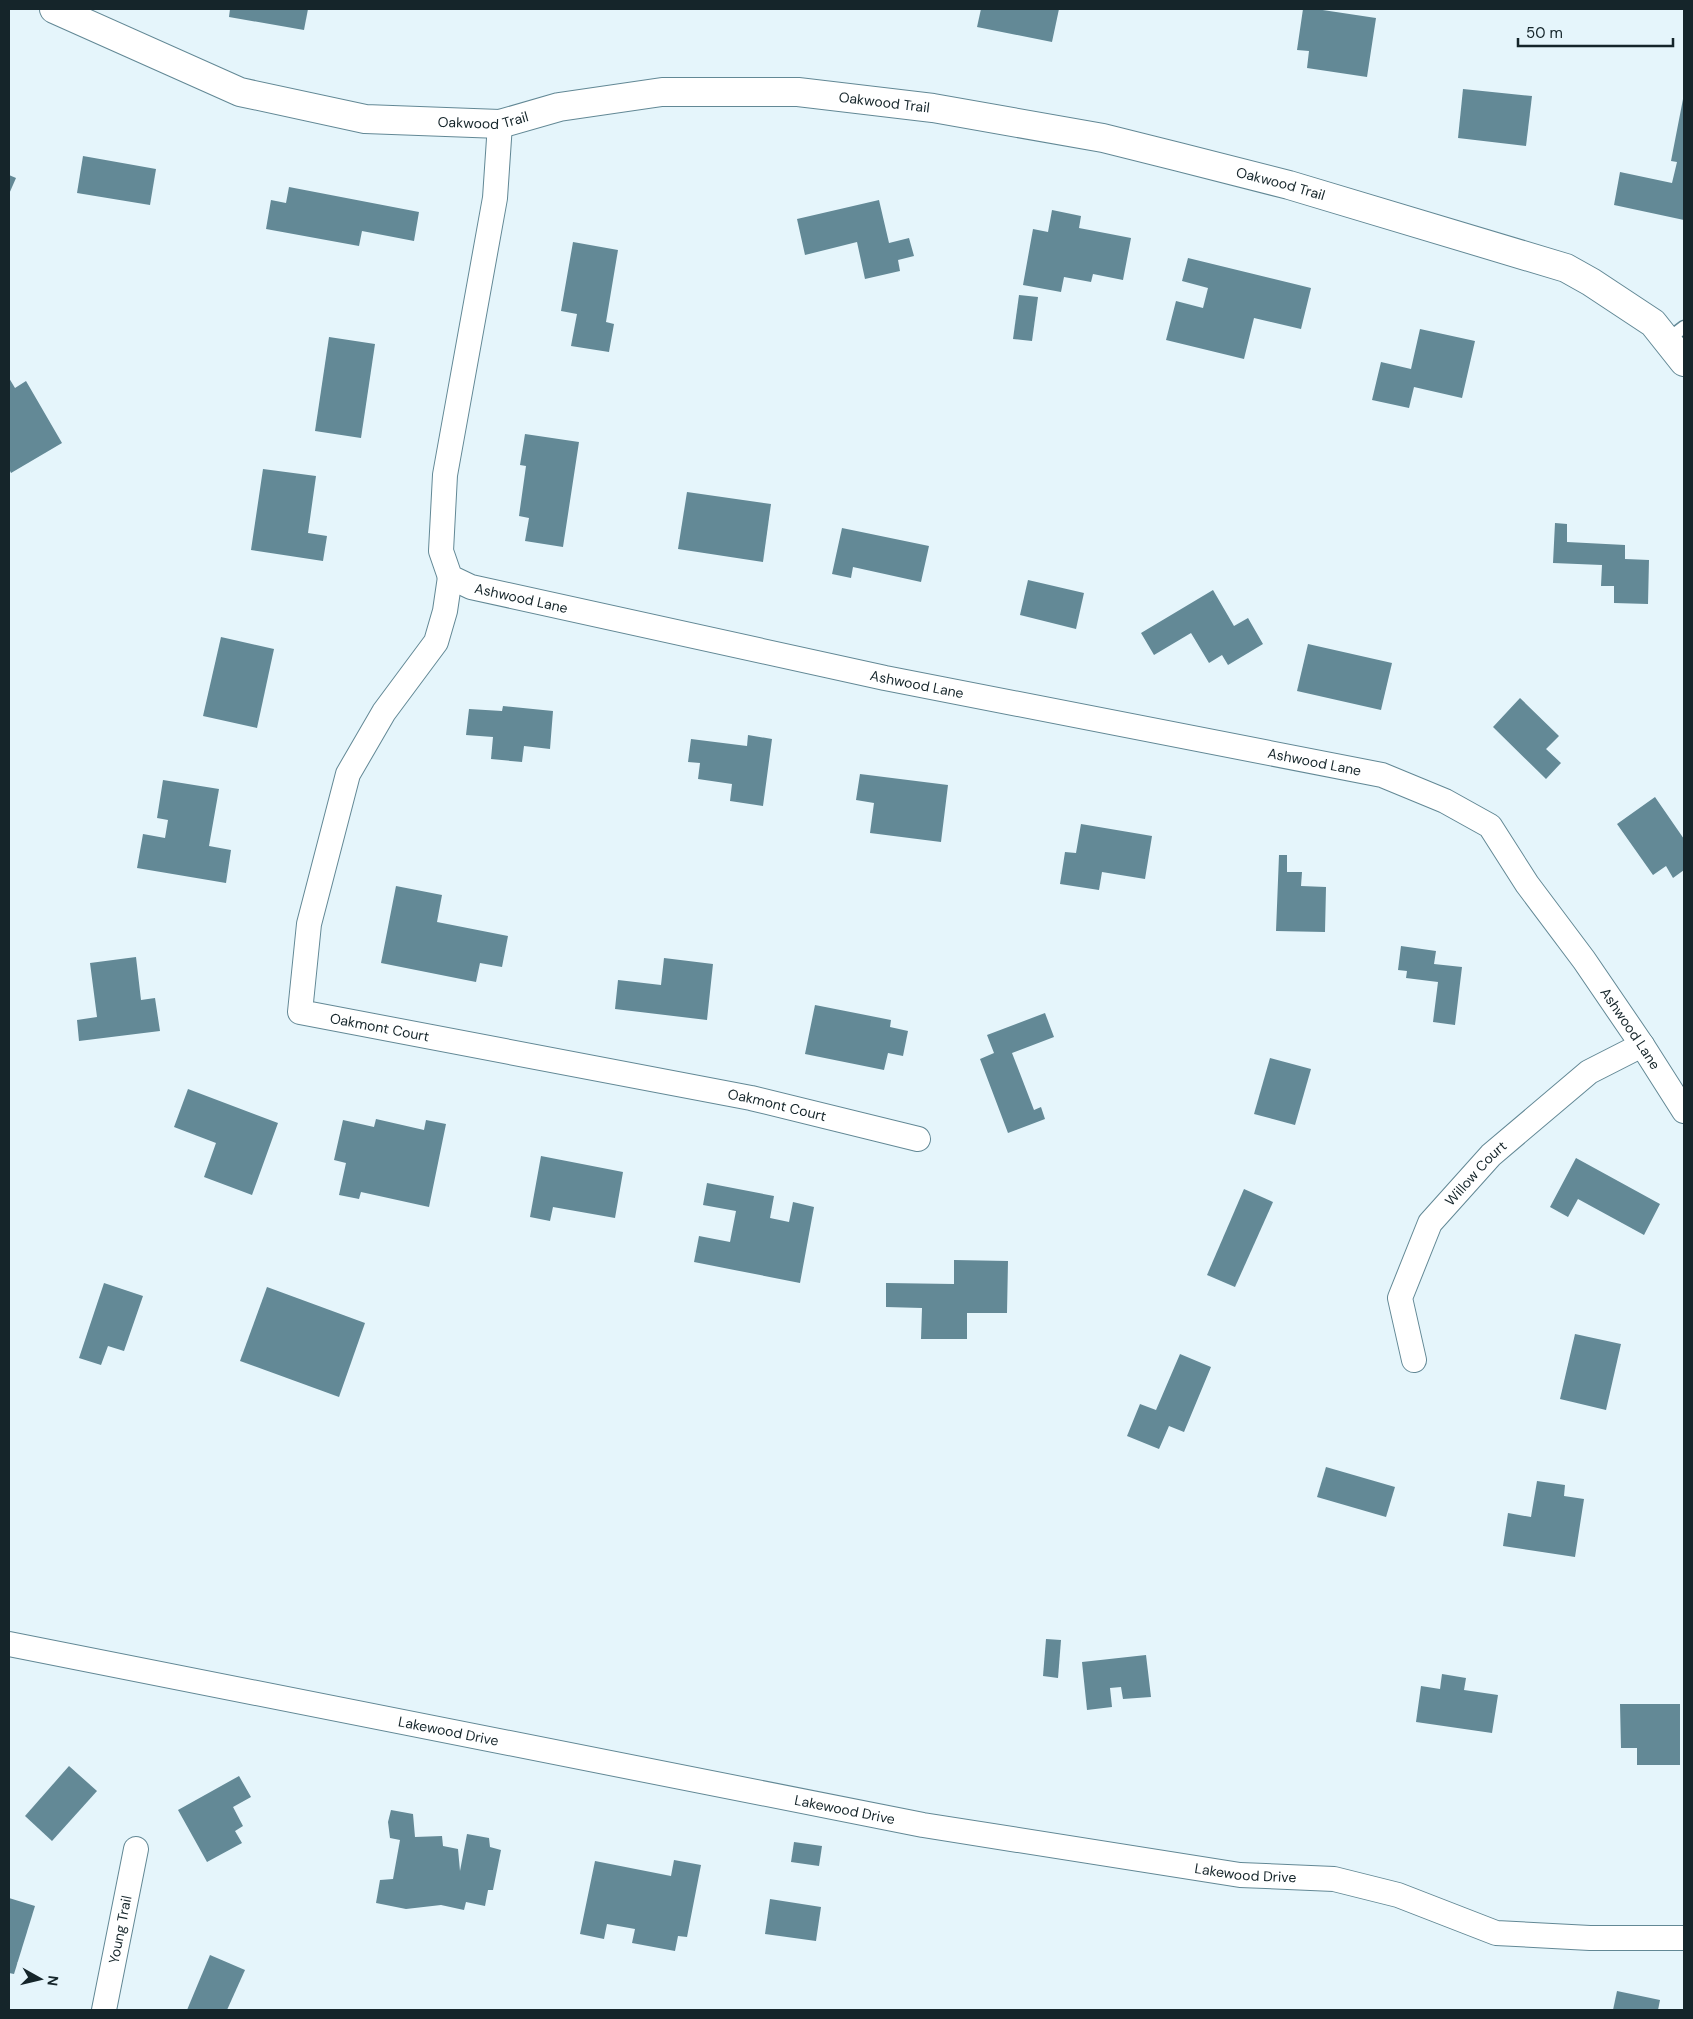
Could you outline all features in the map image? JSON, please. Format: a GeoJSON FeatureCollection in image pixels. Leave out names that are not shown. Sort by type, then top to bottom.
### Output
{"type":"FeatureCollection","features":[{"type":"Feature","properties":{"kind":"street","name":"Oakwood Trail"},"geometry":{"type":"LineString","coordinates":[[54,9],[240,92],[365,119],[500,124],[559,107],[662,92],[798,92],[933,108],[1103,138],[1289,185],[1566,268],[1591,282],[1653,323],[1676,333],[1684,362]]}},
{"type":"Feature","properties":{"kind":"street"},"geometry":{"type":"LineString","coordinates":[[450,577],[441,551],[445,475],[495,198],[500,124]]}},
{"type":"Feature","properties":{"kind":"street","name":"Ashwood Lane"},"geometry":{"type":"LineString","coordinates":[[450,577],[471,587],[884,678],[1382,775],[1445,801],[1490,826],[1527,884],[1584,960],[1642,1045],[1684,1111]]}},
{"type":"Feature","properties":{"kind":"street","name":"Oakmont Court"},"geometry":{"type":"LineString","coordinates":[[450,577],[445,611],[436,642],[384,712],[348,774],[309,924],[300,1012],[751,1098],[918,1139]]}},
{"type":"Feature","properties":{"kind":"street","name":"Willow Court"},"geometry":{"type":"LineString","coordinates":[[1414,1360],[1400,1298],[1430,1223],[1491,1155],[1589,1072],[1642,1045]]}},
{"type":"Feature","properties":{"kind":"street","name":"Lakewood Drive"},"geometry":{"type":"LineString","coordinates":[[9,1644],[923,1825],[1240,1875],[1334,1879],[1398,1895],[1496,1933],[1590,1938],[1684,1938]]}},
{"type":"Feature","properties":{"kind":"street","name":"Young Trail"},"geometry":{"type":"LineString","coordinates":[[104,2010],[136,1849]]}},
{"type":"Feature","properties":{"kind":"building"},"geometry":{"type":"Polygon","coordinates":[[[230,9],[308,9],[304,30],[229,17],[230,9]]]}},
{"type":"Feature","properties":{"kind":"building"},"geometry":{"type":"Polygon","coordinates":[[[981,9],[1059,9],[1052,42],[977,27],[981,9]]]}},
{"type":"Feature","properties":{"kind":"building"},"geometry":{"type":"Polygon","coordinates":[[[1303,9],[1316,9],[1376,18],[1367,77],[1307,68],[1309,51],[1297,50],[1303,9]]]}},
{"type":"Feature","properties":{"kind":"building"},"geometry":{"type":"Polygon","coordinates":[[[1463,89],[1532,96],[1526,146],[1458,138],[1463,89]]]}},
{"type":"Feature","properties":{"kind":"building"},"geometry":{"type":"Polygon","coordinates":[[[1683,99],[1684,220],[1614,205],[1620,172],[1672,183],[1677,162],[1671,161],[1683,99]]]}},
{"type":"Feature","properties":{"kind":"building"},"geometry":{"type":"Polygon","coordinates":[[[83,156],[156,169],[150,205],[77,193],[83,156]]]}},
{"type":"Feature","properties":{"kind":"building"},"geometry":{"type":"Polygon","coordinates":[[[9,175],[16,178],[9,194],[9,175]]]}},
{"type":"Feature","properties":{"kind":"building"},"geometry":{"type":"Polygon","coordinates":[[[289,187],[419,212],[414,241],[362,231],[359,246],[266,229],[271,200],[286,203],[289,187]]]}},
{"type":"Feature","properties":{"kind":"building"},"geometry":{"type":"Polygon","coordinates":[[[879,200],[889,243],[909,238],[914,256],[898,260],[900,271],[865,279],[857,242],[805,255],[797,219],[879,200]]]}},
{"type":"Feature","properties":{"kind":"building"},"geometry":{"type":"Polygon","coordinates":[[[1052,210],[1081,216],[1079,228],[1131,238],[1123,280],[1093,274],[1091,282],[1064,277],[1061,292],[1023,285],[1033,229],[1048,232],[1052,210]]]}},
{"type":"Feature","properties":{"kind":"building"},"geometry":{"type":"Polygon","coordinates":[[[573,242],[618,250],[606,322],[614,324],[609,352],[571,346],[577,314],[561,311],[573,242]]]}},
{"type":"Feature","properties":{"kind":"building"},"geometry":{"type":"Polygon","coordinates":[[[1188,258],[1311,288],[1301,329],[1254,318],[1244,359],[1166,340],[1176,301],[1203,308],[1208,288],[1182,281],[1188,258]]]}},
{"type":"Feature","properties":{"kind":"building"},"geometry":{"type":"Polygon","coordinates":[[[1019,295],[1038,297],[1032,341],[1013,339],[1019,295]]]}},
{"type":"Feature","properties":{"kind":"building"},"geometry":{"type":"Polygon","coordinates":[[[1420,329],[1475,341],[1462,398],[1414,387],[1409,408],[1372,400],[1381,362],[1411,369],[1420,329]]]}},
{"type":"Feature","properties":{"kind":"building"},"geometry":{"type":"Polygon","coordinates":[[[329,337],[375,344],[361,438],[315,431],[329,337]]]}},
{"type":"Feature","properties":{"kind":"building"},"geometry":{"type":"Polygon","coordinates":[[[9,378],[15,388],[26,381],[62,443],[11,473],[9,469],[9,378]]]}},
{"type":"Feature","properties":{"kind":"building"},"geometry":{"type":"Polygon","coordinates":[[[525,434],[579,442],[563,547],[525,541],[529,518],[519,516],[526,466],[520,465],[525,434]]]}},
{"type":"Feature","properties":{"kind":"building"},"geometry":{"type":"Polygon","coordinates":[[[263,469],[316,476],[308,533],[327,536],[323,561],[251,550],[263,469]]]}},
{"type":"Feature","properties":{"kind":"building"},"geometry":{"type":"Polygon","coordinates":[[[687,492],[771,504],[763,562],[678,549],[687,492]]]}},
{"type":"Feature","properties":{"kind":"building"},"geometry":{"type":"Polygon","coordinates":[[[1555,523],[1567,524],[1567,542],[1625,545],[1625,559],[1649,560],[1648,604],[1614,603],[1614,586],[1601,586],[1602,565],[1553,563],[1555,523]]]}},
{"type":"Feature","properties":{"kind":"building"},"geometry":{"type":"Polygon","coordinates":[[[842,528],[929,546],[921,582],[853,567],[851,578],[832,574],[842,528]]]}},
{"type":"Feature","properties":{"kind":"building"},"geometry":{"type":"Polygon","coordinates":[[[1028,580],[1084,593],[1076,629],[1020,615],[1028,580]]]}},
{"type":"Feature","properties":{"kind":"building"},"geometry":{"type":"Polygon","coordinates":[[[1213,590],[1234,626],[1248,618],[1263,644],[1228,665],[1222,655],[1209,663],[1191,633],[1154,655],[1141,633],[1213,590]]]}},
{"type":"Feature","properties":{"kind":"building"},"geometry":{"type":"Polygon","coordinates":[[[221,637],[274,649],[257,728],[203,716],[221,637]]]}},
{"type":"Feature","properties":{"kind":"building"},"geometry":{"type":"Polygon","coordinates":[[[1308,644],[1392,663],[1381,710],[1297,691],[1308,644]]]}},
{"type":"Feature","properties":{"kind":"building"},"geometry":{"type":"Polygon","coordinates":[[[1520,698],[1559,736],[1546,749],[1561,763],[1546,779],[1493,727],[1520,698]]]}},
{"type":"Feature","properties":{"kind":"building"},"geometry":{"type":"Polygon","coordinates":[[[503,706],[553,711],[550,749],[524,746],[522,762],[491,759],[493,737],[466,735],[469,709],[502,711],[503,706]]]}},
{"type":"Feature","properties":{"kind":"building"},"geometry":{"type":"Polygon","coordinates":[[[748,735],[772,739],[763,806],[730,801],[732,784],[698,779],[700,763],[688,762],[691,739],[747,746],[748,735]]]}},
{"type":"Feature","properties":{"kind":"building"},"geometry":{"type":"Polygon","coordinates":[[[860,774],[948,785],[941,842],[870,833],[874,803],[856,800],[860,774]]]}},
{"type":"Feature","properties":{"kind":"building"},"geometry":{"type":"Polygon","coordinates":[[[163,780],[219,789],[209,846],[231,850],[226,883],[137,868],[143,834],[165,838],[168,820],[157,818],[163,780]]]}},
{"type":"Feature","properties":{"kind":"building"},"geometry":{"type":"Polygon","coordinates":[[[1655,797],[1684,839],[1684,870],[1673,878],[1666,866],[1653,875],[1617,824],[1655,797]]]}},
{"type":"Feature","properties":{"kind":"building"},"geometry":{"type":"Polygon","coordinates":[[[1081,824],[1152,836],[1145,879],[1102,872],[1099,890],[1060,884],[1065,852],[1076,853],[1081,824]]]}},
{"type":"Feature","properties":{"kind":"building"},"geometry":{"type":"Polygon","coordinates":[[[1279,855],[1287,855],[1287,872],[1302,872],[1301,886],[1326,887],[1325,932],[1276,931],[1279,855]]]}},
{"type":"Feature","properties":{"kind":"building"},"geometry":{"type":"Polygon","coordinates":[[[396,886],[442,895],[437,922],[508,936],[502,967],[480,963],[476,982],[381,963],[396,886]]]}},
{"type":"Feature","properties":{"kind":"building"},"geometry":{"type":"Polygon","coordinates":[[[1401,946],[1436,951],[1434,964],[1462,967],[1455,1025],[1433,1022],[1438,982],[1406,978],[1407,971],[1398,970],[1401,946]]]}},
{"type":"Feature","properties":{"kind":"building"},"geometry":{"type":"Polygon","coordinates":[[[136,957],[141,1000],[155,998],[160,1031],[79,1041],[77,1020],[97,1017],[90,963],[136,957]]]}},
{"type":"Feature","properties":{"kind":"building"},"geometry":{"type":"Polygon","coordinates":[[[664,958],[713,964],[707,1020],[615,1009],[618,980],[661,985],[664,958]]]}},
{"type":"Feature","properties":{"kind":"building"},"geometry":{"type":"Polygon","coordinates":[[[815,1005],[891,1020],[890,1027],[908,1031],[903,1056],[888,1053],[884,1070],[805,1054],[815,1005]]]}},
{"type":"Feature","properties":{"kind":"building"},"geometry":{"type":"Polygon","coordinates":[[[1045,1013],[1054,1037],[1012,1053],[1034,1110],[1041,1107],[1045,1119],[1008,1133],[980,1059],[994,1053],[987,1035],[1045,1013]]]}},
{"type":"Feature","properties":{"kind":"building"},"geometry":{"type":"Polygon","coordinates":[[[1270,1058],[1311,1069],[1295,1125],[1254,1114],[1270,1058]]]}},
{"type":"Feature","properties":{"kind":"building"},"geometry":{"type":"Polygon","coordinates":[[[188,1089],[278,1123],[252,1195],[204,1177],[216,1143],[174,1127],[188,1089]]]}},
{"type":"Feature","properties":{"kind":"building"},"geometry":{"type":"Polygon","coordinates":[[[376,1119],[424,1130],[426,1120],[446,1124],[429,1207],[361,1192],[359,1199],[339,1195],[346,1163],[334,1160],[343,1120],[374,1127],[376,1119]]]}},
{"type":"Feature","properties":{"kind":"building"},"geometry":{"type":"Polygon","coordinates":[[[541,1156],[623,1172],[615,1218],[553,1207],[550,1221],[530,1217],[541,1156]]]}},
{"type":"Feature","properties":{"kind":"building"},"geometry":{"type":"Polygon","coordinates":[[[1576,1158],[1660,1204],[1644,1235],[1578,1199],[1568,1217],[1550,1207],[1576,1158]]]}},
{"type":"Feature","properties":{"kind":"building"},"geometry":{"type":"Polygon","coordinates":[[[707,1183],[774,1196],[770,1218],[789,1222],[793,1202],[814,1207],[800,1283],[694,1262],[699,1236],[730,1242],[736,1211],[703,1205],[707,1183]]]}},
{"type":"Feature","properties":{"kind":"building"},"geometry":{"type":"Polygon","coordinates":[[[1244,1189],[1273,1202],[1235,1287],[1207,1275],[1244,1189]]]}},
{"type":"Feature","properties":{"kind":"building"},"geometry":{"type":"Polygon","coordinates":[[[954,1260],[1008,1261],[1007,1313],[967,1313],[967,1339],[921,1339],[922,1308],[886,1307],[886,1283],[954,1284],[954,1260]]]}},
{"type":"Feature","properties":{"kind":"building"},"geometry":{"type":"Polygon","coordinates":[[[104,1283],[143,1296],[124,1351],[108,1346],[101,1365],[79,1358],[104,1283]]]}},
{"type":"Feature","properties":{"kind":"building"},"geometry":{"type":"Polygon","coordinates":[[[267,1287],[365,1323],[339,1397],[240,1361],[267,1287]]]}},
{"type":"Feature","properties":{"kind":"building"},"geometry":{"type":"Polygon","coordinates":[[[1575,1334],[1621,1344],[1606,1410],[1560,1399],[1575,1334]]]}},
{"type":"Feature","properties":{"kind":"building"},"geometry":{"type":"Polygon","coordinates":[[[1180,1354],[1211,1367],[1184,1432],[1169,1426],[1159,1449],[1127,1436],[1140,1404],[1156,1410],[1180,1354]]]}},
{"type":"Feature","properties":{"kind":"building"},"geometry":{"type":"Polygon","coordinates":[[[1326,1467],[1395,1487],[1386,1517],[1317,1497],[1326,1467]]]}},
{"type":"Feature","properties":{"kind":"building"},"geometry":{"type":"Polygon","coordinates":[[[1537,1481],[1565,1485],[1564,1496],[1584,1499],[1575,1557],[1503,1546],[1508,1513],[1531,1517],[1537,1481]]]}},
{"type":"Feature","properties":{"kind":"building"},"geometry":{"type":"Polygon","coordinates":[[[1046,1639],[1061,1640],[1058,1678],[1043,1676],[1046,1639]]]}},
{"type":"Feature","properties":{"kind":"building"},"geometry":{"type":"Polygon","coordinates":[[[1146,1655],[1151,1697],[1123,1699],[1121,1687],[1110,1688],[1112,1707],[1087,1710],[1082,1662],[1146,1655]]]}},
{"type":"Feature","properties":{"kind":"building"},"geometry":{"type":"Polygon","coordinates":[[[1442,1674],[1466,1678],[1464,1690],[1498,1695],[1492,1733],[1416,1722],[1421,1686],[1440,1689],[1442,1674]]]}},
{"type":"Feature","properties":{"kind":"building"},"geometry":{"type":"Polygon","coordinates":[[[1620,1704],[1680,1704],[1680,1765],[1637,1765],[1637,1748],[1621,1748],[1620,1704]]]}},
{"type":"Feature","properties":{"kind":"building"},"geometry":{"type":"Polygon","coordinates":[[[69,1766],[97,1791],[52,1841],[25,1816],[69,1766]]]}},
{"type":"Feature","properties":{"kind":"building"},"geometry":{"type":"Polygon","coordinates":[[[239,1776],[251,1797],[233,1807],[243,1826],[235,1831],[242,1843],[207,1862],[178,1810],[239,1776]]]}},
{"type":"Feature","properties":{"kind":"building"},"geometry":{"type":"Polygon","coordinates":[[[391,1810],[413,1814],[415,1837],[442,1836],[443,1846],[458,1849],[460,1871],[467,1834],[489,1838],[490,1847],[501,1850],[493,1890],[488,1890],[485,1906],[466,1902],[464,1910],[441,1905],[406,1909],[376,1903],[380,1880],[393,1879],[400,1840],[390,1838],[388,1822],[391,1810]]]}},
{"type":"Feature","properties":{"kind":"building"},"geometry":{"type":"Polygon","coordinates":[[[794,1842],[822,1846],[819,1866],[791,1862],[794,1842]]]}},
{"type":"Feature","properties":{"kind":"building"},"geometry":{"type":"Polygon","coordinates":[[[674,1860],[701,1865],[687,1937],[678,1936],[675,1951],[632,1943],[635,1929],[607,1924],[604,1939],[580,1934],[595,1861],[671,1876],[674,1860]]]}},
{"type":"Feature","properties":{"kind":"building"},"geometry":{"type":"Polygon","coordinates":[[[9,1898],[35,1906],[14,1974],[9,1973],[9,1898]]]}},
{"type":"Feature","properties":{"kind":"building"},"geometry":{"type":"Polygon","coordinates":[[[770,1899],[821,1907],[816,1941],[765,1934],[770,1899]]]}},
{"type":"Feature","properties":{"kind":"building"},"geometry":{"type":"Polygon","coordinates":[[[210,1955],[245,1970],[227,2010],[187,2010],[210,1955]]]}},
{"type":"Feature","properties":{"kind":"building"},"geometry":{"type":"Polygon","coordinates":[[[1617,1991],[1660,2000],[1658,2010],[1613,2010],[1617,1991]]]}}]}
